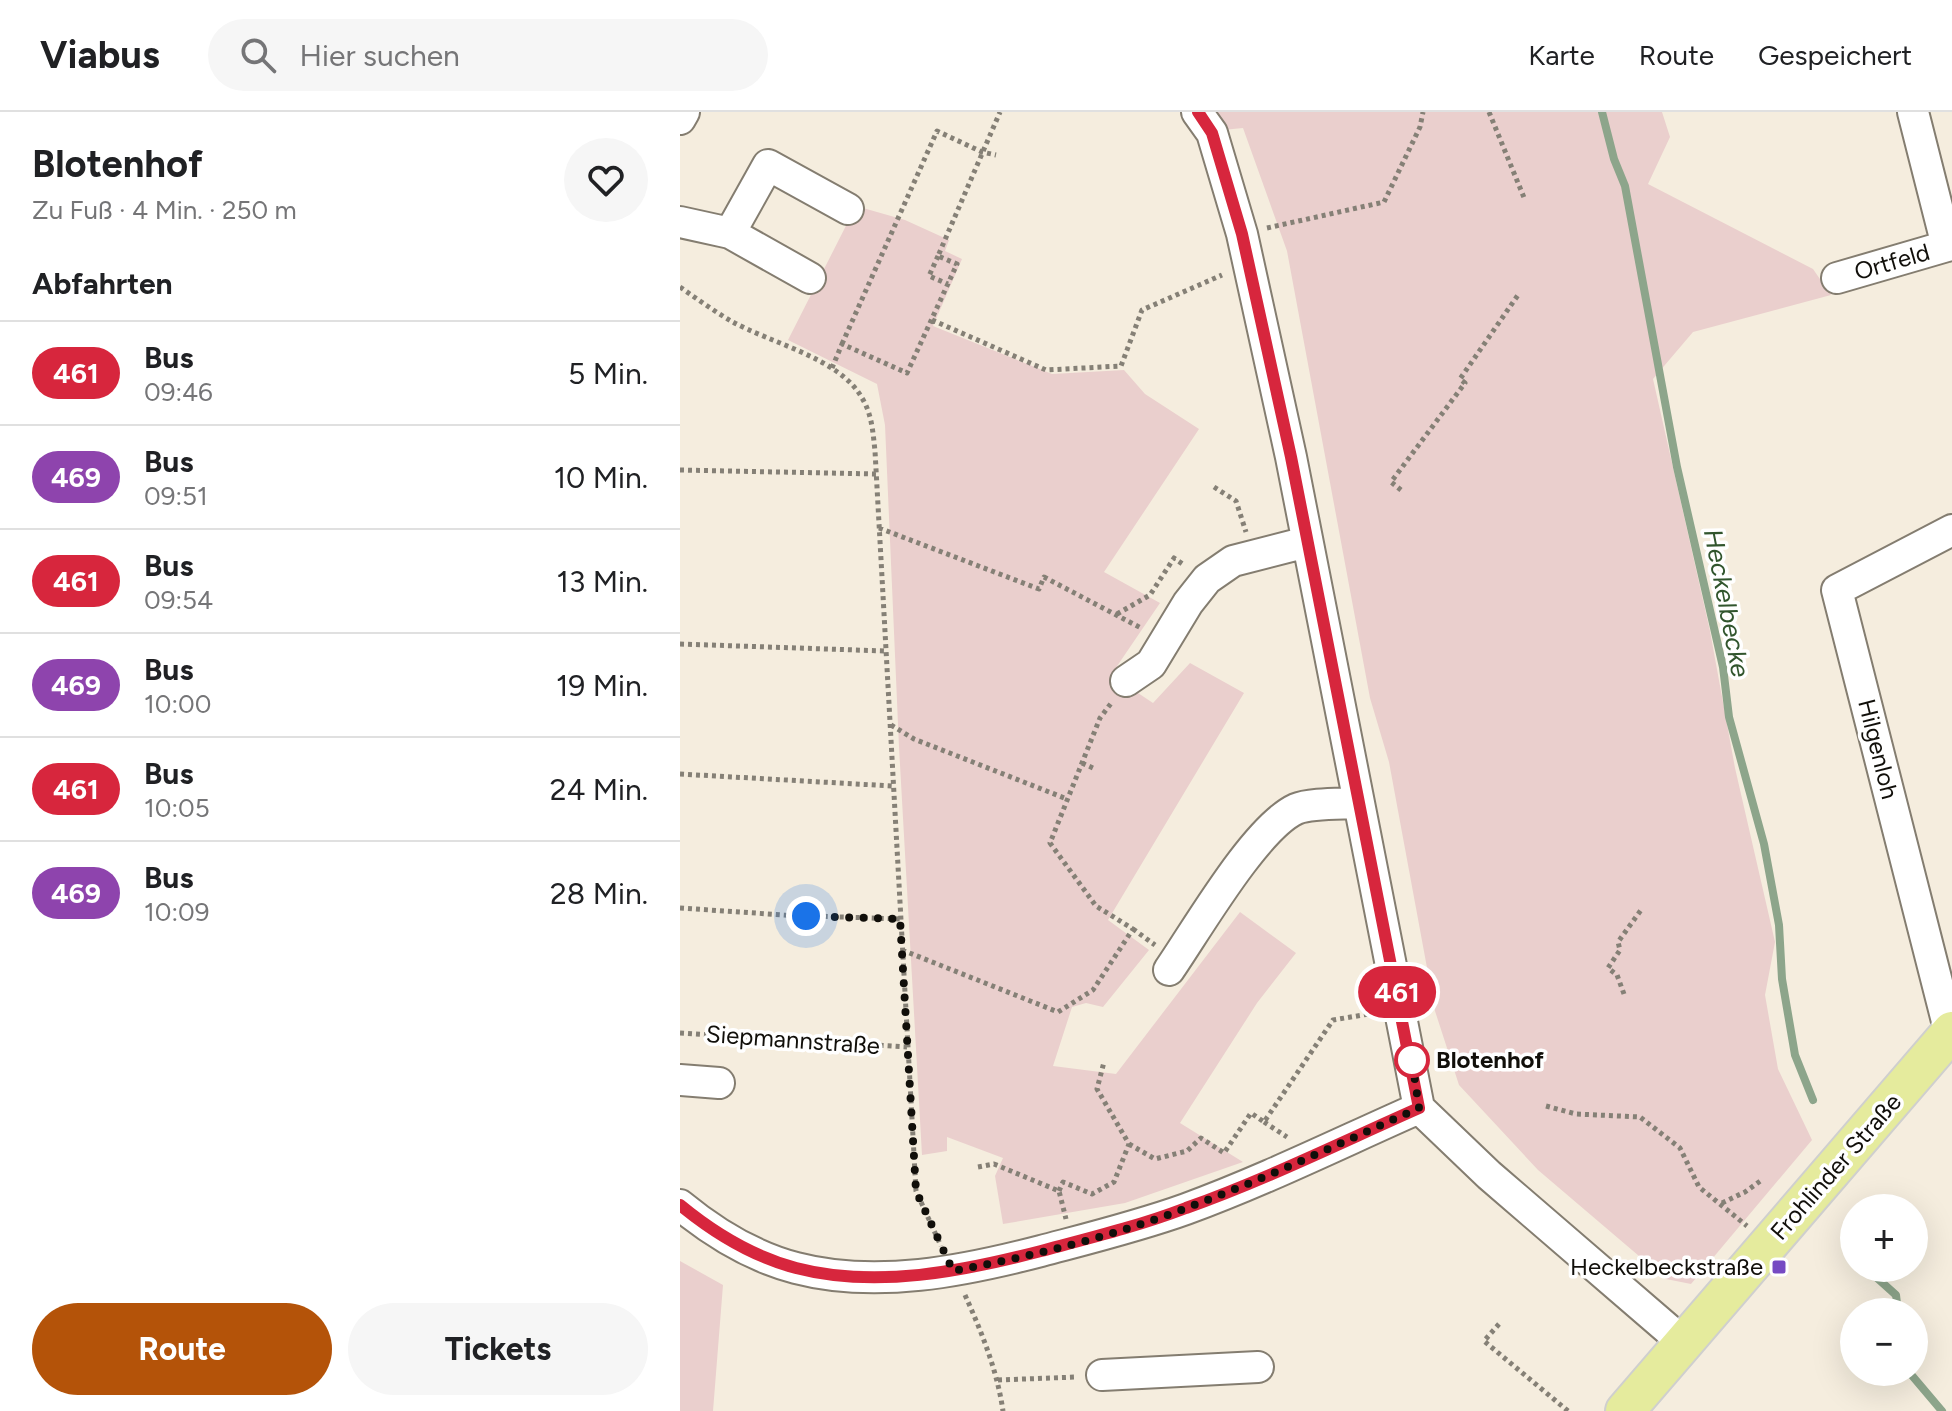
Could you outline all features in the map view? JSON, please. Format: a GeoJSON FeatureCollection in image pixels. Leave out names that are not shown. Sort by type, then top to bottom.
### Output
{"type":"FeatureCollection","features":[{"type":"Feature","properties":{"kind":"main road","name":"Frohlinder Straße"},"geometry":{"type":"LineString","coordinates":[[1625,1411],[1951,1032]]}},
{"type":"Feature","properties":{"kind":"street"},"geometry":{"type":"LineString","coordinates":[[680,119],[684,112]]}},
{"type":"Feature","properties":{"kind":"street"},"geometry":{"type":"LineString","coordinates":[[1197,112],[1212,133],[1249,264],[1419,1108],[1494,1180],[1684,1343]]}},
{"type":"Feature","properties":{"kind":"street","name":"Ortfeld"},"geometry":{"type":"LineString","coordinates":[[1837,278],[1949,245],[1913,112]]}},
{"type":"Feature","properties":{"kind":"street"},"geometry":{"type":"LineString","coordinates":[[730,233],[768,165],[848,209]]}},
{"type":"Feature","properties":{"kind":"street"},"geometry":{"type":"LineString","coordinates":[[680,222],[730,233],[810,278]]}},
{"type":"Feature","properties":{"kind":"street","name":"Hilgenloh"},"geometry":{"type":"LineString","coordinates":[[1951,1032],[1837,590],[1952,530]]}},
{"type":"Feature","properties":{"kind":"street"},"geometry":{"type":"LineString","coordinates":[[1126,681],[1151,664],[1188,603],[1207,579],[1233,561],[1307,542]]}},
{"type":"Feature","properties":{"kind":"street"},"geometry":{"type":"LineString","coordinates":[[1169,970],[1248,854],[1277,822],[1298,808],[1358,803]]}},
{"type":"Feature","properties":{"kind":"street"},"geometry":{"type":"LineString","coordinates":[[680,1080],[719,1083]]}},
{"type":"Feature","properties":{"kind":"street"},"geometry":{"type":"LineString","coordinates":[[680,1205],[746,1249],[800,1269],[838,1275],[891,1277],[953,1271],[1139,1225],[1190,1207],[1419,1108]]}},
{"type":"Feature","properties":{"kind":"street"},"geometry":{"type":"LineString","coordinates":[[1102,1375],[1258,1367]]}},
{"type":"Feature","properties":{"kind":"path"},"geometry":{"type":"LineString","coordinates":[[948,284],[929,276],[1000,112]]}},
{"type":"Feature","properties":{"kind":"path"},"geometry":{"type":"LineString","coordinates":[[1272,226],[1384,202],[1420,127],[1423,112]]}},
{"type":"Feature","properties":{"kind":"path"},"geometry":{"type":"LineString","coordinates":[[1489,112],[1525,200]]}},
{"type":"Feature","properties":{"kind":"path"},"geometry":{"type":"LineString","coordinates":[[832,369],[937,131],[982,152],[996,155]]}},
{"type":"Feature","properties":{"kind":"path"},"geometry":{"type":"LineString","coordinates":[[842,344],[907,373],[957,264],[938,256]]}},
{"type":"Feature","properties":{"kind":"path"},"geometry":{"type":"LineString","coordinates":[[932,320],[1046,370],[1121,366],[1142,310],[1249,264]]}},
{"type":"Feature","properties":{"kind":"path"},"geometry":{"type":"LineString","coordinates":[[680,287],[731,321],[832,369],[852,384],[869,412],[876,474],[916,1191],[986,1340],[1003,1411]]}},
{"type":"Feature","properties":{"kind":"path"},"geometry":{"type":"LineString","coordinates":[[1401,490],[1391,482],[1465,383],[1460,379],[1518,295]]}},
{"type":"Feature","properties":{"kind":"path"},"geometry":{"type":"LineString","coordinates":[[680,470],[876,474]]}},
{"type":"Feature","properties":{"kind":"path"},"geometry":{"type":"LineString","coordinates":[[1214,487],[1236,501],[1246,535]]}},
{"type":"Feature","properties":{"kind":"path"},"geometry":{"type":"LineString","coordinates":[[879,528],[1039,589],[1044,577],[1143,629]]}},
{"type":"Feature","properties":{"kind":"path"},"geometry":{"type":"LineString","coordinates":[[1116,615],[1150,595],[1174,558]]}},
{"type":"Feature","properties":{"kind":"path"},"geometry":{"type":"LineString","coordinates":[[680,644],[885,651]]}},
{"type":"Feature","properties":{"kind":"path"},"geometry":{"type":"LineString","coordinates":[[902,950],[1058,1012],[1093,990],[1133,929],[1096,906],[1050,843],[1100,718]]}},
{"type":"Feature","properties":{"kind":"path"},"geometry":{"type":"LineString","coordinates":[[890,725],[914,739],[1067,799]]}},
{"type":"Feature","properties":{"kind":"path"},"geometry":{"type":"LineString","coordinates":[[1082,763],[1095,769]]}},
{"type":"Feature","properties":{"kind":"path"},"geometry":{"type":"LineString","coordinates":[[680,774],[892,786]]}},
{"type":"Feature","properties":{"kind":"path"},"geometry":{"type":"LineString","coordinates":[[680,908],[900,919]]}},
{"type":"Feature","properties":{"kind":"path"},"geometry":{"type":"LineString","coordinates":[[1624,994],[1617,975],[1608,968],[1620,950],[1618,942],[1641,910]]}},
{"type":"Feature","properties":{"kind":"path"},"geometry":{"type":"LineString","coordinates":[[1264,1122],[1333,1020],[1378,1012]]}},
{"type":"Feature","properties":{"kind":"path","name":"Siepmannstraße"},"geometry":{"type":"LineString","coordinates":[[680,1033],[907,1047]]}},
{"type":"Feature","properties":{"kind":"path"},"geometry":{"type":"LineString","coordinates":[[1104,1062],[1097,1089],[1129,1144],[1155,1159],[1187,1151],[1201,1138],[1224,1153],[1251,1113],[1286,1136]]}},
{"type":"Feature","properties":{"kind":"path"},"geometry":{"type":"LineString","coordinates":[[1546,1106],[1576,1114],[1640,1117],[1680,1148],[1699,1187],[1722,1203],[1768,1245]]}},
{"type":"Feature","properties":{"kind":"path"},"geometry":{"type":"LineString","coordinates":[[1071,1243],[1059,1191],[1063,1182],[1092,1194],[1114,1182],[1129,1144]]}},
{"type":"Feature","properties":{"kind":"path"},"geometry":{"type":"LineString","coordinates":[[978,1167],[994,1164],[1059,1191]]}},
{"type":"Feature","properties":{"kind":"path"},"geometry":{"type":"LineString","coordinates":[[1722,1203],[1763,1179]]}},
{"type":"Feature","properties":{"kind":"path"},"geometry":{"type":"LineString","coordinates":[[1499,1324],[1484,1341],[1568,1411]]}},
{"type":"Feature","properties":{"kind":"path"},"geometry":{"type":"LineString","coordinates":[[998,1380],[1102,1375]]}},
{"type":"Feature","properties":{"kind":"shaded area"},"geometry":{"type":"Polygon","coordinates":[[[1212,112],[1662,112],[1670,137],[1648,184],[1813,269],[1831,295],[1693,332],[1653,379],[1775,942],[1765,995],[1778,1069],[1812,1140],[1691,1284],[1666,1279],[1538,1170],[1459,1085],[1435,1011],[1389,762],[1370,698],[1287,251],[1243,128],[1223,130],[1212,112]]]}},
{"type":"Feature","properties":{"kind":"shaded area"},"geometry":{"type":"Polygon","coordinates":[[[856,206],[905,220],[949,240],[945,251],[962,259],[933,326],[1052,374],[1124,370],[1145,394],[1199,429],[1104,572],[1160,603],[1111,675],[1153,703],[1190,663],[1244,693],[1108,920],[1149,950],[1103,1007],[1086,1003],[1072,1007],[1053,1066],[1116,1074],[1240,912],[1296,953],[1257,1003],[1180,1123],[1243,1162],[1125,1203],[1003,1224],[995,1176],[1003,1158],[947,1137],[947,1151],[922,1155],[885,425],[877,384],[788,340],[856,206]]]}},
{"type":"Feature","properties":{"kind":"shaded area"},"geometry":{"type":"Polygon","coordinates":[[[680,1261],[723,1285],[713,1411],[680,1411],[680,1261]]]}},
{"type":"Feature","properties":{"kind":"waterway","name":"Heckelbecke"},"geometry":{"type":"LineString","coordinates":[[1602,112],[1614,159],[1625,186],[1677,467],[1723,667],[1729,717],[1764,844],[1779,925],[1782,979],[1795,1055],[1813,1100]]}},
{"type":"Feature","properties":{"kind":"waterway","name":"Heckelbecke"},"geometry":{"type":"LineString","coordinates":[[1882,1282],[1896,1298]]}},
{"type":"Feature","properties":{"kind":"waterway","name":"Heckelbecke"},"geometry":{"type":"LineString","coordinates":[[1921,1386],[1942,1411]]}},
{"type":"Feature","properties":{"kind":"bus line","name":"461"},"geometry":{"type":"LineString","coordinates":[[680,1205],[746,1249],[800,1269],[838,1275],[891,1277],[953,1271],[997,1263],[1139,1225],[1250,1182],[1419,1108],[1291,457],[1242,234],[1212,133],[1198,112]]}},
{"type":"Feature","properties":{"kind":"place","name":"Blotenhof"},"geometry":{"type":"Point","coordinates":[1412,1060]}},
{"type":"Feature","properties":{"kind":"place","name":"Heckelbeckstraße"},"geometry":{"type":"Point","coordinates":[1779,1267]}},
{"type":"Feature","properties":{"kind":"route"},"geometry":{"type":"LineString","coordinates":[[806,916],[900,919],[916,1191],[953,1271],[997,1263],[1139,1225],[1250,1182],[1419,1108],[1412,1060]]}}]}
